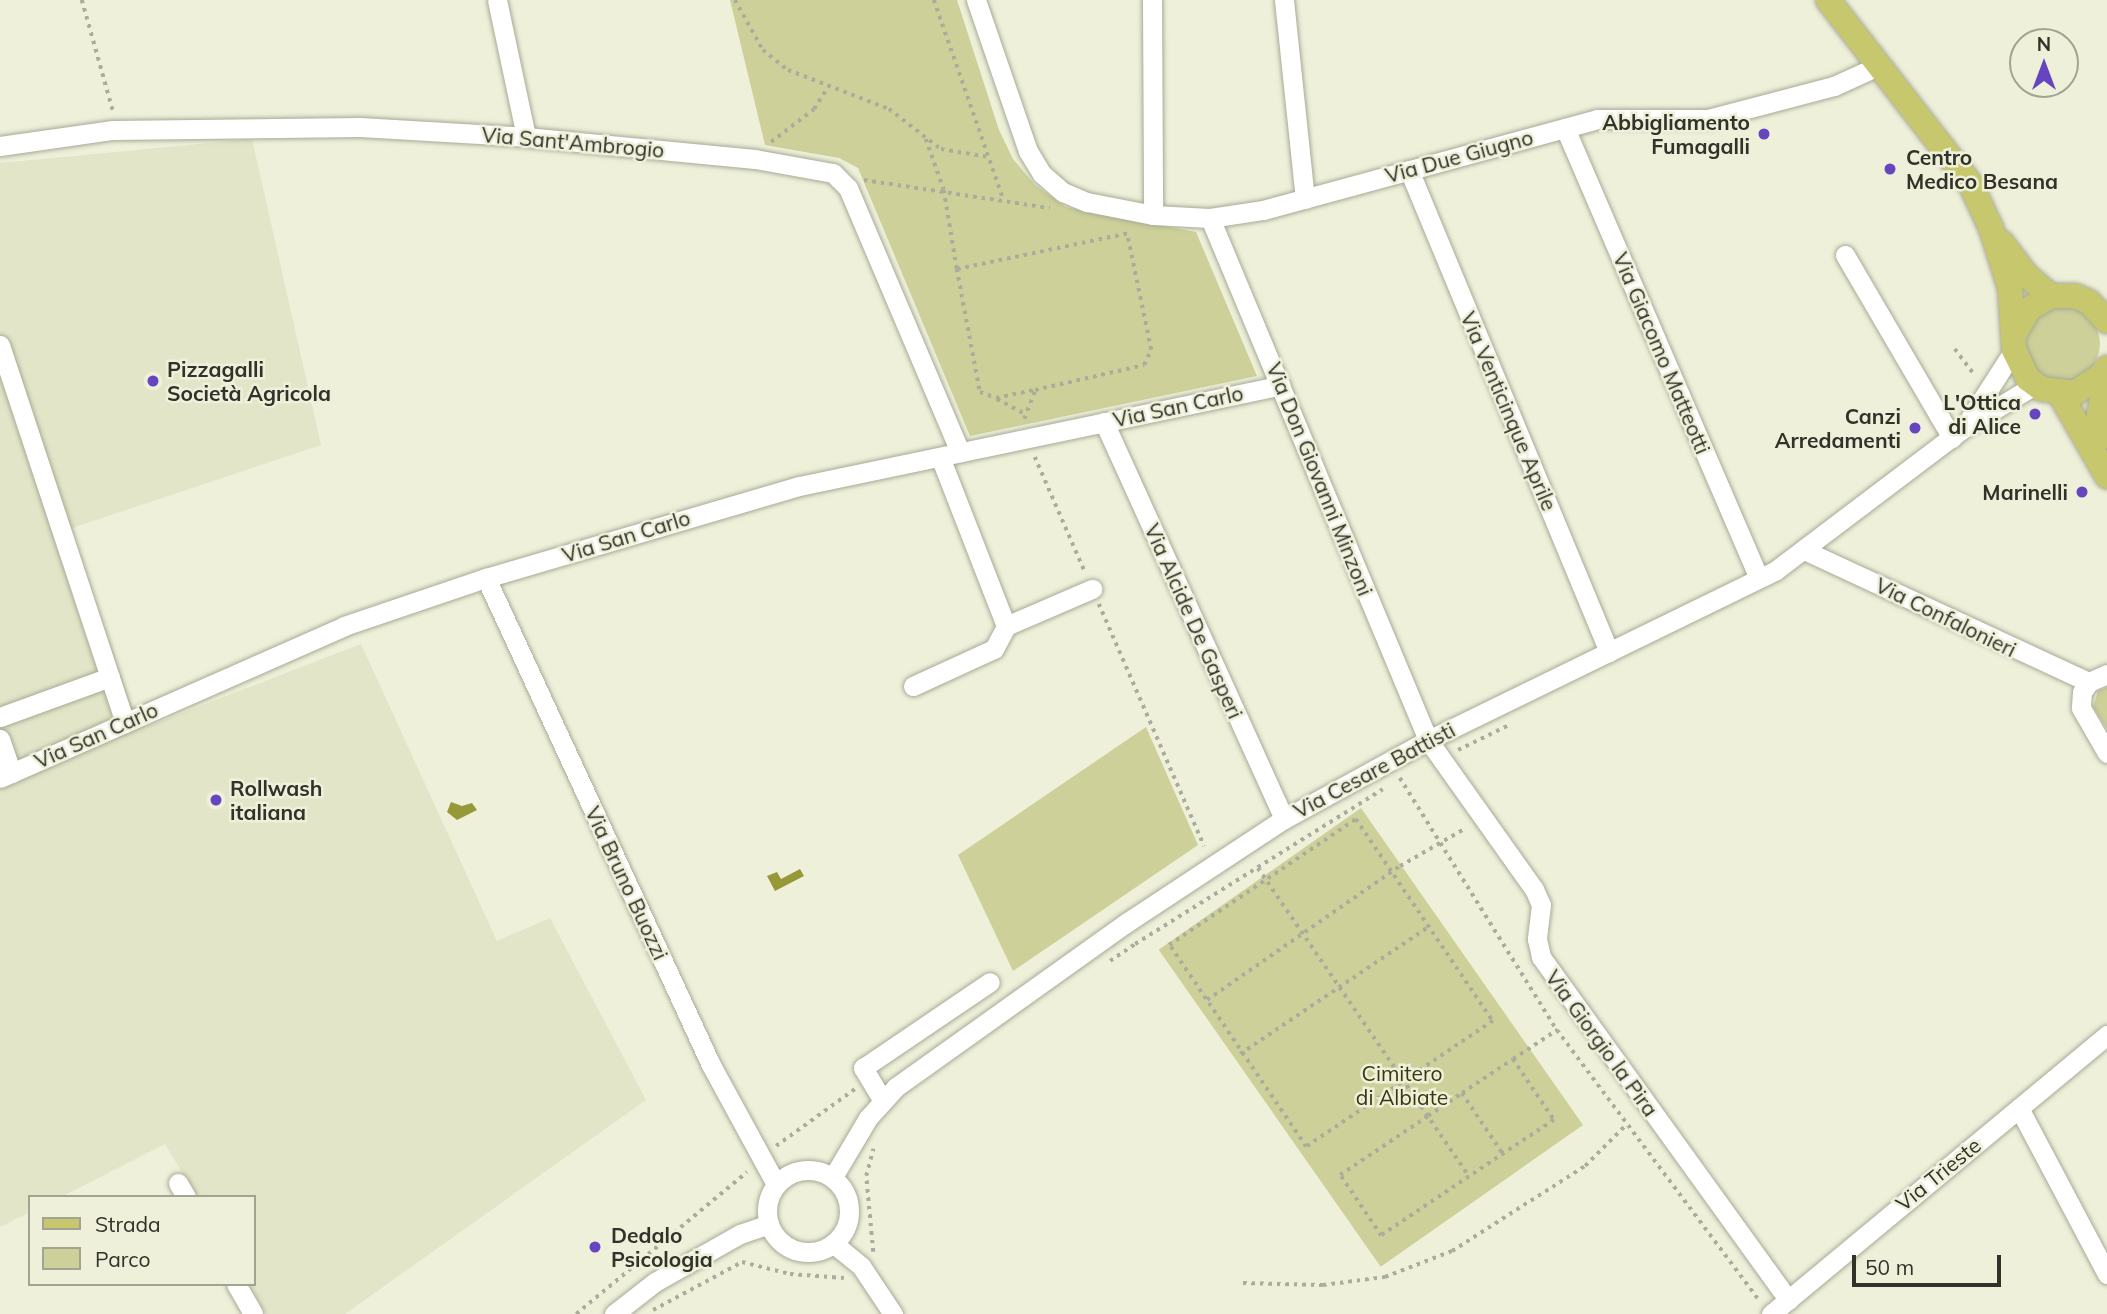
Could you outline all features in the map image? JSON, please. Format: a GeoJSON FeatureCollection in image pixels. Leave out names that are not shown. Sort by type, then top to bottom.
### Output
{"type":"FeatureCollection","features":[{"type":"Feature","properties":{"kind":"main road"},"geometry":{"type":"LineString","coordinates":[[1828,0],[1961,169],[1992,228],[2027,276],[2051,296]]}},
{"type":"Feature","properties":{"kind":"main road"},"geometry":{"type":"LineString","coordinates":[[1992,228],[2010,289],[2018,365],[2036,384],[2060,394],[2088,388],[2106,370]]}},
{"type":"Feature","properties":{"kind":"main road"},"geometry":{"type":"LineString","coordinates":[[2015,342],[2029,309],[2051,296],[2098,298],[2107,321]]}},
{"type":"Feature","properties":{"kind":"main road"},"geometry":{"type":"LineString","coordinates":[[2106,370],[2099,416],[2107,436]]}},
{"type":"Feature","properties":{"kind":"main road"},"geometry":{"type":"LineString","coordinates":[[2060,394],[2107,476]]}},
{"type":"Feature","properties":{"kind":"street"},"geometry":{"type":"LineString","coordinates":[[497,0],[526,137]]}},
{"type":"Feature","properties":{"kind":"street","name":"Via Due Giugno"},"geometry":{"type":"LineString","coordinates":[[976,0],[1028,151],[1042,174],[1063,192],[1087,202],[1153,215],[1210,218],[1304,199],[1565,128],[1629,116],[1679,121],[1757,109],[1834,86],[1880,65]]}},
{"type":"Feature","properties":{"kind":"street"},"geometry":{"type":"LineString","coordinates":[[1152,0],[1153,215]]}},
{"type":"Feature","properties":{"kind":"street"},"geometry":{"type":"LineString","coordinates":[[1284,0],[1304,199]]}},
{"type":"Feature","properties":{"kind":"street","name":"Via Sant'Ambrogio"},"geometry":{"type":"LineString","coordinates":[[1,142],[113,130],[360,127],[526,137],[755,159],[833,173],[848,187]]}},
{"type":"Feature","properties":{"kind":"street","name":"Via Giacomo Matteotti"},"geometry":{"type":"LineString","coordinates":[[1565,128],[1759,578]]}},
{"type":"Feature","properties":{"kind":"street","name":"Via Venticinque Aprile"},"geometry":{"type":"LineString","coordinates":[[1409,170],[1609,652]]}},
{"type":"Feature","properties":{"kind":"street"},"geometry":{"type":"LineString","coordinates":[[848,187],[960,452]]}},
{"type":"Feature","properties":{"kind":"street","name":"Via Don Giovanni Minzoni"},"geometry":{"type":"LineString","coordinates":[[1210,218],[1427,740]]}},
{"type":"Feature","properties":{"kind":"street"},"geometry":{"type":"LineString","coordinates":[[1845,255],[1958,433]]}},
{"type":"Feature","properties":{"kind":"street","name":"Via Cesare Battisti"},"geometry":{"type":"LineString","coordinates":[[1958,433],[2015,342]]}},
{"type":"Feature","properties":{"kind":"street"},"geometry":{"type":"LineString","coordinates":[[0,345],[125,723]]}},
{"type":"Feature","properties":{"kind":"street","name":"Via Cesare Battisti"},"geometry":{"type":"LineString","coordinates":[[833,1177],[867,1118],[896,1087],[1126,923],[1244,845],[1284,819],[1427,740],[1759,578],[1804,550],[1958,433],[2036,384]]}},
{"type":"Feature","properties":{"kind":"street","name":"Via San Carlo"},"geometry":{"type":"LineString","coordinates":[[6,775],[344,626],[486,578],[799,486],[1281,385]]}},
{"type":"Feature","properties":{"kind":"street","name":"Via Alcide De Gasperi"},"geometry":{"type":"LineString","coordinates":[[1104,422],[1284,819]]}},
{"type":"Feature","properties":{"kind":"street"},"geometry":{"type":"LineString","coordinates":[[940,457],[1006,626]]}},
{"type":"Feature","properties":{"kind":"street","name":"Via Confalonieri"},"geometry":{"type":"LineString","coordinates":[[1804,550],[2098,678]]}},
{"type":"Feature","properties":{"kind":"street","name":"Via Bruno Buozzi"},"geometry":{"type":"LineString","coordinates":[[486,578],[711,1065],[776,1184]]}},
{"type":"Feature","properties":{"kind":"street"},"geometry":{"type":"LineString","coordinates":[[913,686],[994,649],[1006,626],[1092,589]]}},
{"type":"Feature","properties":{"kind":"street"},"geometry":{"type":"LineString","coordinates":[[0,717],[110,677]]}},
{"type":"Feature","properties":{"kind":"street"},"geometry":{"type":"LineString","coordinates":[[2098,678],[2082,692],[2081,708],[2107,753]]}},
{"type":"Feature","properties":{"kind":"street"},"geometry":{"type":"LineString","coordinates":[[0,739],[6,775]]}},
{"type":"Feature","properties":{"kind":"street","name":"Via Giorgio la Pira"},"geometry":{"type":"LineString","coordinates":[[1427,740],[1534,889],[1541,905],[1537,939],[1541,957],[1553,977],[1788,1300]]}},
{"type":"Feature","properties":{"kind":"street"},"geometry":{"type":"LineString","coordinates":[[883,1101],[863,1068],[990,982]]}},
{"type":"Feature","properties":{"kind":"street","name":"Via Trieste"},"geometry":{"type":"LineString","coordinates":[[1766,1308],[1788,1300],[2107,1035]]}},
{"type":"Feature","properties":{"kind":"street"},"geometry":{"type":"LineString","coordinates":[[2018,1108],[2107,1274]]}},
{"type":"Feature","properties":{"kind":"street"},"geometry":{"type":"LineString","coordinates":[[802,1169],[833,1177],[846,1194],[850,1208],[848,1222],[834,1244],[817,1251],[796,1251],[782,1243],[769,1224],[769,1196],[776,1184],[802,1169]]}},
{"type":"Feature","properties":{"kind":"street"},"geometry":{"type":"LineString","coordinates":[[614,1314],[655,1282],[740,1234],[769,1224]]}},
{"type":"Feature","properties":{"kind":"street"},"geometry":{"type":"LineString","coordinates":[[834,1244],[861,1266],[894,1314]]}},
{"type":"Feature","properties":{"kind":"street"},"geometry":{"type":"LineString","coordinates":[[237,1286],[253,1314]]}},
{"type":"Feature","properties":{"kind":"path"},"geometry":{"type":"LineString","coordinates":[[82,0],[113,103],[113,130]]}},
{"type":"Feature","properties":{"kind":"path"},"geometry":{"type":"LineString","coordinates":[[735,0],[763,50],[788,70],[889,109],[941,149],[988,157]]}},
{"type":"Feature","properties":{"kind":"path"},"geometry":{"type":"LineString","coordinates":[[934,0],[1003,198]]}},
{"type":"Feature","properties":{"kind":"path"},"geometry":{"type":"LineString","coordinates":[[755,159],[765,145],[814,109],[828,86]]}},
{"type":"Feature","properties":{"kind":"path"},"geometry":{"type":"LineString","coordinates":[[926,139],[944,190],[980,392],[1023,413]]}},
{"type":"Feature","properties":{"kind":"path"},"geometry":{"type":"LineString","coordinates":[[848,187],[863,180],[1003,198],[1057,209]]}},
{"type":"Feature","properties":{"kind":"path"},"geometry":{"type":"LineString","coordinates":[[957,269],[1128,234],[1153,215]]}},
{"type":"Feature","properties":{"kind":"path"},"geometry":{"type":"LineString","coordinates":[[996,398],[1144,365],[1151,350],[1128,234]]}},
{"type":"Feature","properties":{"kind":"path"},"geometry":{"type":"LineString","coordinates":[[1035,390],[1023,413],[1027,438],[1204,846]]}},
{"type":"Feature","properties":{"kind":"path"},"geometry":{"type":"LineString","coordinates":[[1441,758],[1524,717]]}},
{"type":"Feature","properties":{"kind":"path"},"geometry":{"type":"LineString","coordinates":[[1391,761],[1557,1030],[1766,1308]]}},
{"type":"Feature","properties":{"kind":"path"},"geometry":{"type":"LineString","coordinates":[[1101,967],[1410,773]]}},
{"type":"Feature","properties":{"kind":"path"},"geometry":{"type":"LineString","coordinates":[[1207,1000],[1392,872],[1483,818]]}},
{"type":"Feature","properties":{"kind":"path"},"geometry":{"type":"LineString","coordinates":[[1356,819],[1392,872],[1427,928],[1493,1021],[1306,1147],[1240,1054],[1169,945],[1356,819]]}},
{"type":"Feature","properties":{"kind":"path"},"geometry":{"type":"LineString","coordinates":[[1244,845],[1337,988],[1469,1177]]}},
{"type":"Feature","properties":{"kind":"path"},"geometry":{"type":"LineString","coordinates":[[1126,923],[1135,944]]}},
{"type":"Feature","properties":{"kind":"path"},"geometry":{"type":"LineString","coordinates":[[1240,1054],[1427,928]]}},
{"type":"Feature","properties":{"kind":"path"},"geometry":{"type":"LineString","coordinates":[[1513,1059],[1554,1120],[1381,1236],[1340,1175],[1427,1116],[1462,1093],[1513,1059],[1557,1030]]}},
{"type":"Feature","properties":{"kind":"path"},"geometry":{"type":"LineString","coordinates":[[1462,1093],[1503,1154]]}},
{"type":"Feature","properties":{"kind":"path"},"geometry":{"type":"LineString","coordinates":[[1244,1283],[1323,1285],[1385,1277],[1452,1251],[1584,1166],[1627,1124]]}},
{"type":"Feature","properties":{"kind":"path"},"geometry":{"type":"LineString","coordinates":[[648,1314],[742,1262],[790,1274],[843,1280],[861,1266],[874,1250],[866,1176],[875,1142]]}},
{"type":"Feature","properties":{"kind":"shaded area"},"geometry":{"type":"Polygon","coordinates":[[[252,139],[321,445],[69,529],[132,706],[146,727],[361,644],[497,941],[550,918],[646,1100],[345,1314],[266,1314],[250,1286],[256,1286],[256,1195],[196,1195],[165,1144],[65,1195],[28,1195],[28,1213],[0,1227],[0,163],[252,139]]]}},
{"type":"Feature","properties":{"kind":"shaded area"},"geometry":{"type":"Polygon","coordinates":[[[451,802],[462,806],[472,803],[477,810],[457,820],[447,812],[451,802]]]}},
{"type":"Feature","properties":{"kind":"shaded area"},"geometry":{"type":"Polygon","coordinates":[[[800,869],[804,876],[775,891],[767,876],[777,872],[781,879],[800,869]]]}},
{"type":"Feature","properties":{"kind":"green space"},"geometry":{"type":"Polygon","coordinates":[[[730,0],[957,0],[999,130],[1013,159],[1035,185],[1066,207],[1196,232],[1257,376],[970,436],[858,168],[839,158],[765,145],[730,0]]]}},
{"type":"Feature","properties":{"kind":"green space"},"geometry":{"type":"Polygon","coordinates":[[[2063,307],[2077,310],[2089,318],[2097,330],[2100,344],[2097,358],[2089,370],[2077,378],[2063,381],[2049,378],[2037,370],[2029,358],[2026,344],[2029,330],[2037,318],[2049,310],[2063,307]]]}},
{"type":"Feature","properties":{"kind":"green space"},"geometry":{"type":"Polygon","coordinates":[[[2107,687],[2107,729],[2093,707],[2098,691],[2107,687]]]}},
{"type":"Feature","properties":{"kind":"green space"},"geometry":{"type":"Polygon","coordinates":[[[1146,727],[1198,845],[1013,971],[958,855],[1146,727]]]}},
{"type":"Feature","properties":{"kind":"green space","name":"Cimitero di Albiate"},"geometry":{"type":"Polygon","coordinates":[[[1361,808],[1583,1125],[1381,1267],[1159,950],[1361,808]]]}},
{"type":"Feature","properties":{"kind":"place","name":"Abbigliamento Fumagalli"},"geometry":{"type":"Point","coordinates":[1764,134]}},
{"type":"Feature","properties":{"kind":"place","name":"Centro Medico Besana"},"geometry":{"type":"Point","coordinates":[1890,169]}},
{"type":"Feature","properties":{"kind":"place","name":"Pizzagalli Società Agricola"},"geometry":{"type":"Point","coordinates":[153,381]}},
{"type":"Feature","properties":{"kind":"place","name":"L'Ottica di Alice"},"geometry":{"type":"Point","coordinates":[2035,414]}},
{"type":"Feature","properties":{"kind":"place","name":"Canzi Arredamenti"},"geometry":{"type":"Point","coordinates":[1915,428]}},
{"type":"Feature","properties":{"kind":"place","name":"Marinelli"},"geometry":{"type":"Point","coordinates":[2082,492]}},
{"type":"Feature","properties":{"kind":"place","name":"Rollwash italiana"},"geometry":{"type":"Point","coordinates":[216,800]}},
{"type":"Feature","properties":{"kind":"place","name":"Dedalo Psicologia"},"geometry":{"type":"Point","coordinates":[595,1247]}}]}
